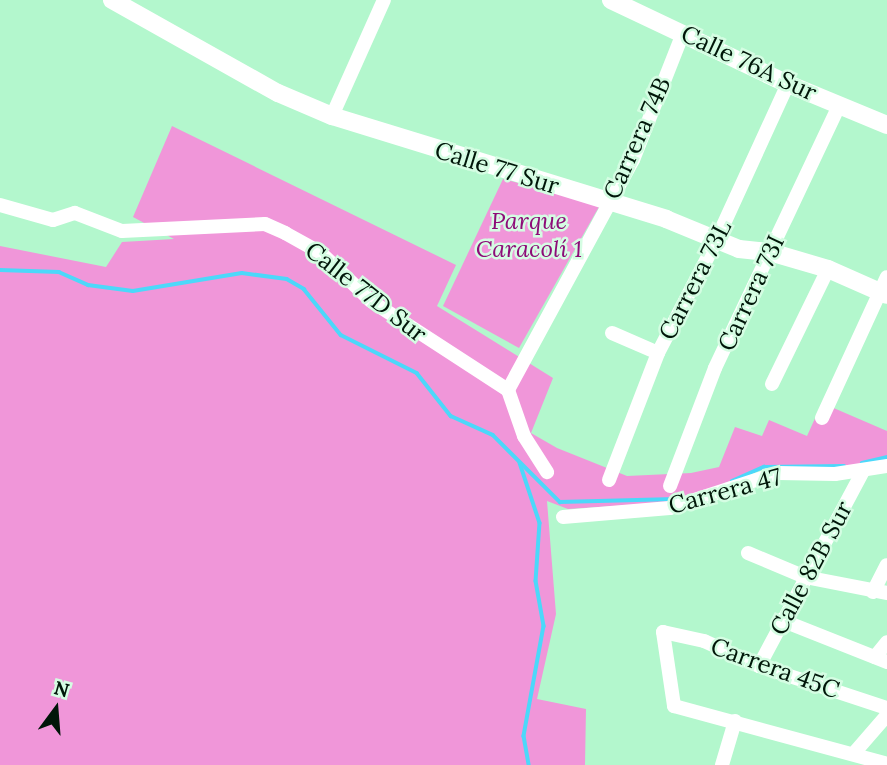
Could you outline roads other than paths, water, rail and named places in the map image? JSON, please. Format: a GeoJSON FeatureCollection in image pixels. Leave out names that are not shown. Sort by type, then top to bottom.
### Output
{"type":"FeatureCollection","features":[{"type":"Feature","properties":{"kind":"street","name":"Calle 77 Sur"},"geometry":{"type":"LineString","coordinates":[[112,0],[278,93],[332,116],[610,201],[716,242],[770,252],[885,288]]}},
{"type":"Feature","properties":{"kind":"street"},"geometry":{"type":"LineString","coordinates":[[332,116],[384,0]]}},
{"type":"Feature","properties":{"kind":"street","name":"Calle 76A Sur"},"geometry":{"type":"LineString","coordinates":[[611,0],[788,84],[887,125]]}},
{"type":"Feature","properties":{"kind":"street","name":"Carrera 74B"},"geometry":{"type":"LineString","coordinates":[[508,390],[633,160],[683,33]]}},
{"type":"Feature","properties":{"kind":"street","name":"Carrera 73L"},"geometry":{"type":"LineString","coordinates":[[609,480],[657,353],[716,242],[788,84]]}},
{"type":"Feature","properties":{"kind":"street","name":"Carrera 73I"},"geometry":{"type":"LineString","coordinates":[[670,486],[690,425],[840,104]]}},
{"type":"Feature","properties":{"kind":"street","name":"Calle 77D Sur"},"geometry":{"type":"LineString","coordinates":[[0,205],[53,220],[75,213],[122,232],[265,224],[321,253],[371,301],[508,390]]}},
{"type":"Feature","properties":{"kind":"street"},"geometry":{"type":"LineString","coordinates":[[772,384],[828,269]]}},
{"type":"Feature","properties":{"kind":"street"},"geometry":{"type":"LineString","coordinates":[[822,418],[885,288]]}},
{"type":"Feature","properties":{"kind":"street"},"geometry":{"type":"LineString","coordinates":[[612,333],[657,353]]}},
{"type":"Feature","properties":{"kind":"street"},"geometry":{"type":"LineString","coordinates":[[508,390],[524,436],[547,472]]}},
{"type":"Feature","properties":{"kind":"street","name":"Carrera 47"},"geometry":{"type":"LineString","coordinates":[[563,517],[670,508],[778,473],[863,471],[887,466]]}},
{"type":"Feature","properties":{"kind":"street","name":"Calle 82B Sur"},"geometry":{"type":"LineString","coordinates":[[759,666],[781,620],[863,471]]}},
{"type":"Feature","properties":{"kind":"street"},"geometry":{"type":"LineString","coordinates":[[748,553],[805,577],[880,593],[887,565]]}},
{"type":"Feature","properties":{"kind":"street"},"geometry":{"type":"LineString","coordinates":[[781,620],[881,659],[887,642]]}},
{"type":"Feature","properties":{"kind":"street","name":"Carrera 45C"},"geometry":{"type":"LineString","coordinates":[[735,721],[674,706],[663,632],[704,641],[759,666],[887,708]]}},
{"type":"Feature","properties":{"kind":"street"},"geometry":{"type":"LineString","coordinates":[[855,752],[887,715]]}},
{"type":"Feature","properties":{"kind":"street"},"geometry":{"type":"LineString","coordinates":[[722,765],[735,721],[855,752],[887,764]]}},
{"type":"Feature","properties":{"kind":"waterway"},"geometry":{"type":"LineString","coordinates":[[0,270],[59,272],[88,285],[133,291],[242,273],[287,279],[304,289],[341,335],[417,373],[451,416],[493,435],[560,502],[675,499]]}},
{"type":"Feature","properties":{"kind":"waterway"},"geometry":{"type":"LineString","coordinates":[[862,463],[887,457]]}},
{"type":"Feature","properties":{"kind":"waterway"},"geometry":{"type":"LineString","coordinates":[[520,463],[540,523],[536,581],[544,626],[524,736],[529,765]]}},
{"type":"Feature","properties":{"kind":"waterway"},"geometry":{"type":"LineString","coordinates":[[732,481],[764,467],[844,466]]}},
{"type":"Feature","properties":{"kind":"park label","name":"Parque Caracolí 1"},"geometry":{"type":"Point","coordinates":[529,235]}}]}
